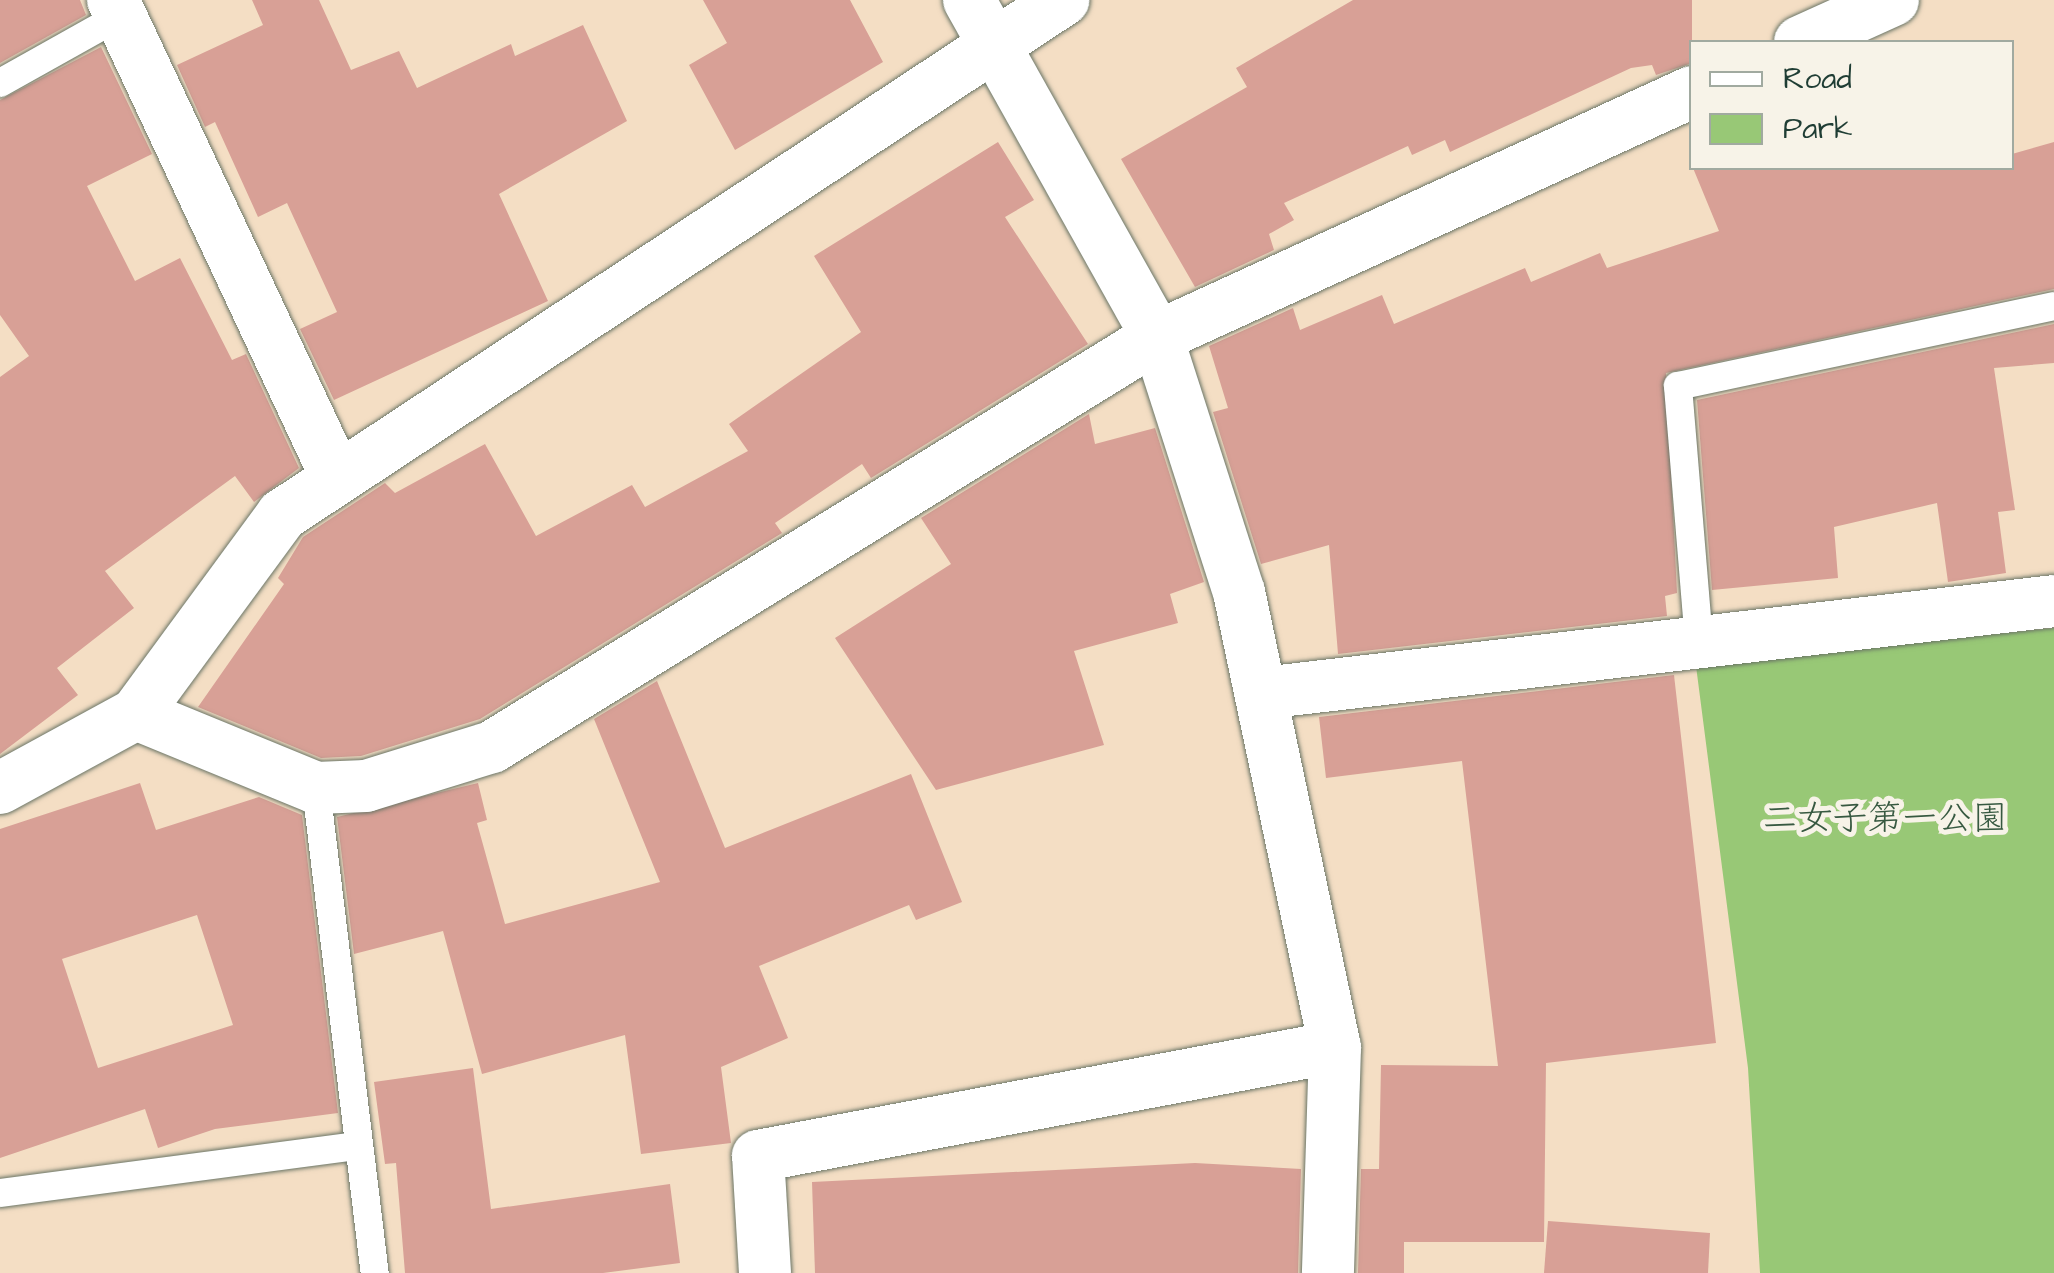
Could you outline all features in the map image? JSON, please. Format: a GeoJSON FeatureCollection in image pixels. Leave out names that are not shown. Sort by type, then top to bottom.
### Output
{"type":"FeatureCollection","features":[{"type":"Feature","properties":{"kind":"street"},"geometry":{"type":"LineString","coordinates":[[0,788],[136,714],[282,515],[981,21],[1063,0]]}},
{"type":"Feature","properties":{"kind":"street"},"geometry":{"type":"LineString","coordinates":[[1804,40],[1893,0]]}},
{"type":"Feature","properties":{"kind":"street"},"geometry":{"type":"LineString","coordinates":[[117,8],[336,476]]}},
{"type":"Feature","properties":{"kind":"street"},"geometry":{"type":"LineString","coordinates":[[981,21],[1157,337],[1263,693],[1334,1047],[1328,1273]]}},
{"type":"Feature","properties":{"kind":"street"},"geometry":{"type":"LineString","coordinates":[[136,714],[316,788],[366,786],[492,748],[1157,337],[1689,93]]}},
{"type":"Feature","properties":{"kind":"street"},"geometry":{"type":"LineString","coordinates":[[1263,693],[2054,601]]}},
{"type":"Feature","properties":{"kind":"street"},"geometry":{"type":"LineString","coordinates":[[765,1273],[758,1156],[1334,1047]]}},
{"type":"Feature","properties":{"kind":"lane"},"geometry":{"type":"LineString","coordinates":[[0,83],[117,8]]}},
{"type":"Feature","properties":{"kind":"lane"},"geometry":{"type":"LineString","coordinates":[[1698,642],[1678,386],[2054,306]]}},
{"type":"Feature","properties":{"kind":"lane"},"geometry":{"type":"LineString","coordinates":[[316,788],[355,1146],[375,1273]]}},
{"type":"Feature","properties":{"kind":"lane"},"geometry":{"type":"LineString","coordinates":[[0,1193],[355,1146]]}},
{"type":"Feature","properties":{"kind":"green space","name":"二女子第一公園"},"geometry":{"type":"Polygon","coordinates":[[[2054,628],[2054,1273],[1760,1273],[1748,1068],[1696,666],[2054,628]]]}},
{"type":"Feature","properties":{"kind":"building"},"geometry":{"type":"Polygon","coordinates":[[[0,0],[80,0],[86,15],[0,63],[0,0]]]}},
{"type":"Feature","properties":{"kind":"building"},"geometry":{"type":"Polygon","coordinates":[[[252,0],[319,0],[351,70],[399,51],[417,88],[511,44],[515,56],[583,25],[627,121],[499,194],[548,301],[334,400],[300,329],[337,312],[287,203],[258,217],[215,122],[205,127],[177,65],[263,25],[252,0]]]}},
{"type":"Feature","properties":{"kind":"building"},"geometry":{"type":"Polygon","coordinates":[[[703,0],[850,0],[883,62],[735,150],[689,65],[727,43],[703,0]]]}},
{"type":"Feature","properties":{"kind":"building"},"geometry":{"type":"Polygon","coordinates":[[[1353,0],[1692,0],[1689,64],[1656,75],[1652,65],[1631,68],[1450,152],[1445,140],[1412,155],[1408,146],[1284,203],[1294,220],[1269,234],[1274,250],[1195,287],[1121,159],[1247,87],[1236,68],[1353,0]]]}},
{"type":"Feature","properties":{"kind":"building"},"geometry":{"type":"Polygon","coordinates":[[[101,47],[152,154],[87,186],[135,281],[180,258],[232,360],[246,354],[299,468],[254,502],[235,476],[105,571],[134,608],[57,668],[78,695],[0,754],[0,377],[29,356],[0,315],[0,100],[101,47]]]}},
{"type":"Feature","properties":{"kind":"building"},"geometry":{"type":"Polygon","coordinates":[[[998,142],[1034,200],[1005,217],[1088,344],[871,478],[862,464],[775,523],[782,533],[480,719],[361,756],[321,758],[198,707],[284,584],[278,578],[303,537],[385,483],[395,493],[485,444],[536,536],[632,485],[645,507],[748,451],[729,424],[861,332],[814,256],[998,142]]]}},
{"type":"Feature","properties":{"kind":"building"},"geometry":{"type":"Polygon","coordinates":[[[2054,142],[2054,289],[1666,373],[1677,593],[1665,596],[1667,616],[1338,654],[1329,545],[1261,564],[1213,412],[1228,408],[1209,346],[1293,308],[1300,330],[1382,295],[1394,324],[1525,268],[1531,282],[1600,253],[1607,268],[1719,231],[1694,170],[2014,170],[2014,153],[2054,142]]]}},
{"type":"Feature","properties":{"kind":"building"},"geometry":{"type":"Polygon","coordinates":[[[2054,324],[2054,363],[1994,368],[2015,510],[1998,512],[2006,573],[1948,582],[1937,503],[1834,527],[1838,578],[1712,590],[1697,400],[2054,324]]]}},
{"type":"Feature","properties":{"kind":"building"},"geometry":{"type":"Polygon","coordinates":[[[1089,414],[1095,444],[1155,428],[1204,582],[1170,594],[1178,623],[1074,651],[1104,745],[936,790],[835,638],[951,564],[921,518],[1089,414]]]}},
{"type":"Feature","properties":{"kind":"building"},"geometry":{"type":"Polygon","coordinates":[[[1674,675],[1716,1043],[1546,1063],[1544,1242],[1404,1242],[1404,1273],[1358,1273],[1361,1169],[1379,1169],[1381,1065],[1498,1066],[1462,761],[1326,778],[1319,717],[1674,675]]]}},
{"type":"Feature","properties":{"kind":"building"},"geometry":{"type":"Polygon","coordinates":[[[657,681],[725,848],[911,774],[962,902],[916,920],[909,905],[759,966],[788,1038],[721,1067],[731,1143],[641,1154],[625,1035],[482,1074],[443,931],[354,954],[337,817],[478,783],[487,820],[477,823],[505,924],[660,882],[594,719],[657,681]]]}},
{"type":"Feature","properties":{"kind":"building"},"geometry":{"type":"Polygon","coordinates":[[[140,783],[156,830],[259,797],[302,815],[338,1113],[215,1129],[158,1148],[145,1109],[0,1158],[0,829],[140,783]],[[197,915],[62,959],[98,1068],[233,1025],[197,915]]]}},
{"type":"Feature","properties":{"kind":"building"},"geometry":{"type":"Polygon","coordinates":[[[473,1068],[491,1209],[670,1184],[680,1263],[603,1273],[405,1273],[396,1163],[385,1164],[374,1082],[473,1068]]]}},
{"type":"Feature","properties":{"kind":"building"},"geometry":{"type":"Polygon","coordinates":[[[1195,1163],[1301,1169],[1298,1273],[815,1273],[812,1182],[1195,1163]]]}},
{"type":"Feature","properties":{"kind":"building"},"geometry":{"type":"Polygon","coordinates":[[[1548,1221],[1710,1233],[1708,1273],[1544,1273],[1548,1221]]]}}]}
